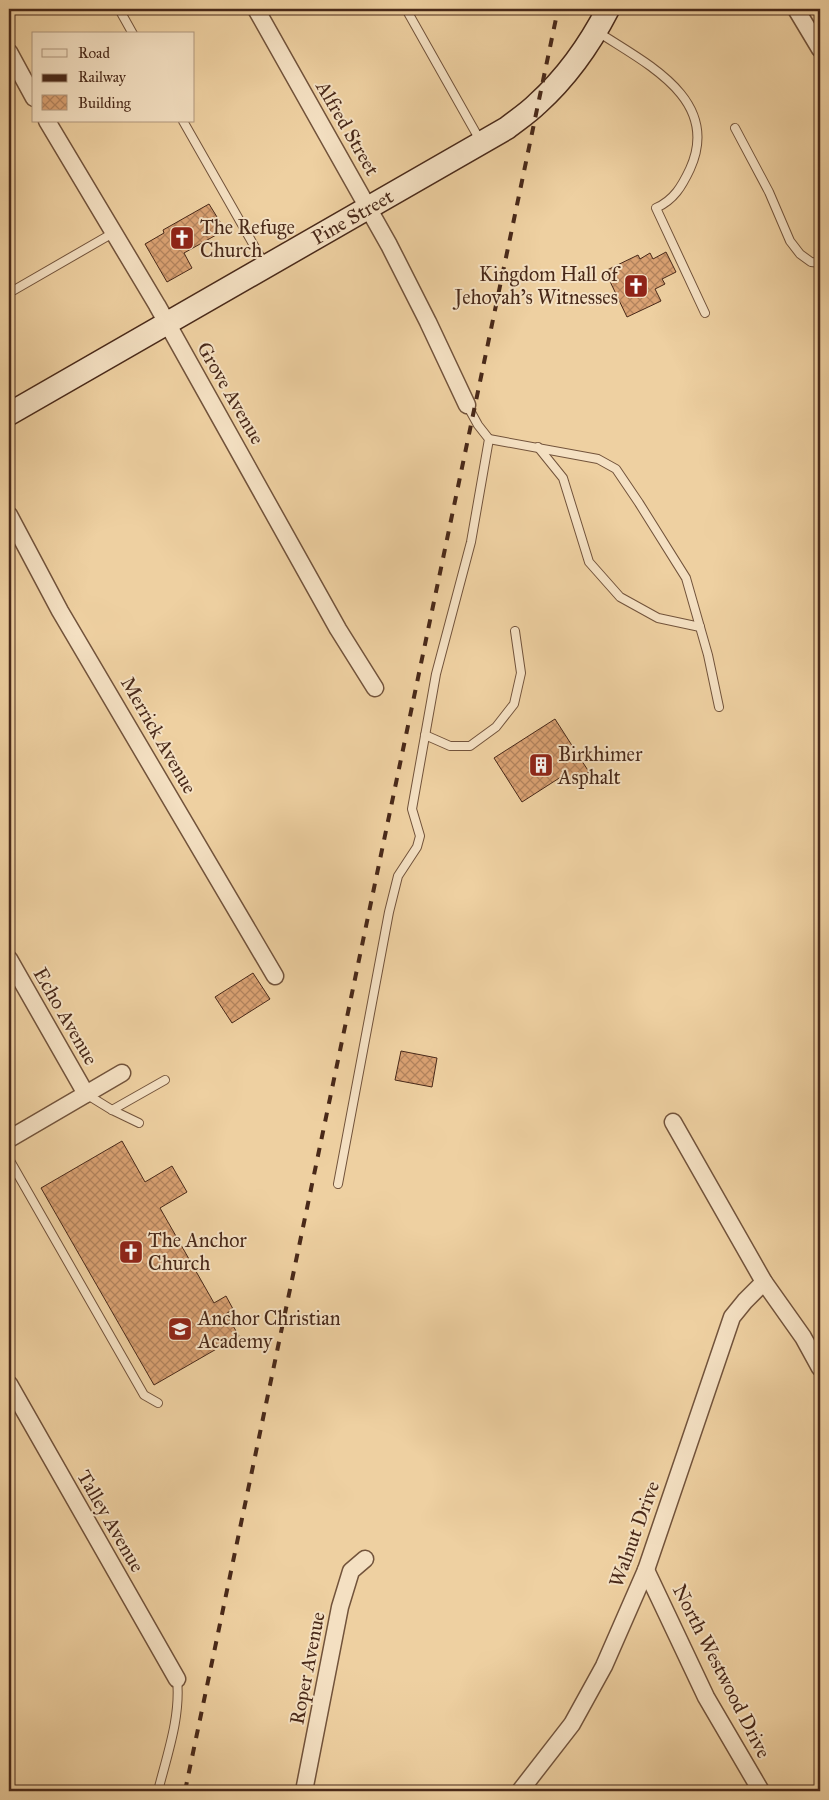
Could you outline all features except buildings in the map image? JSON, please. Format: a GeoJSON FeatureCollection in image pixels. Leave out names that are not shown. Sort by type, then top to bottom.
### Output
{"type":"FeatureCollection","features":[{"type":"Feature","properties":{"kind":"main road","name":"Pine Street"},"geometry":{"type":"LineString","coordinates":[[9,414],[507,128],[538,104],[577,60],[597,31],[608,9]]}},
{"type":"Feature","properties":{"kind":"street","name":"Alfred Street"},"geometry":{"type":"LineString","coordinates":[[256,9],[369,208],[428,322],[467,405]]}},
{"type":"Feature","properties":{"kind":"street"},"geometry":{"type":"LineString","coordinates":[[796,9],[820,48]]}},
{"type":"Feature","properties":{"kind":"street"},"geometry":{"type":"LineString","coordinates":[[9,52],[32,94]]}},
{"type":"Feature","properties":{"kind":"street","name":"Grove Avenue"},"geometry":{"type":"LineString","coordinates":[[48,122],[167,323],[338,629],[375,688]]}},
{"type":"Feature","properties":{"kind":"street","name":"Merrick Avenue"},"geometry":{"type":"LineString","coordinates":[[9,515],[60,611],[275,976]]}},
{"type":"Feature","properties":{"kind":"street","name":"Echo Avenue"},"geometry":{"type":"LineString","coordinates":[[9,959],[86,1094]]}},
{"type":"Feature","properties":{"kind":"street"},"geometry":{"type":"LineString","coordinates":[[9,1139],[122,1073]]}},
{"type":"Feature","properties":{"kind":"street"},"geometry":{"type":"LineString","coordinates":[[673,1122],[764,1282],[803,1337],[820,1368]]}},
{"type":"Feature","properties":{"kind":"street","name":"Walnut Drive"},"geometry":{"type":"LineString","coordinates":[[520,1791],[576,1715],[604,1666],[646,1570],[732,1318],[745,1301],[764,1282]]}},
{"type":"Feature","properties":{"kind":"street","name":"Talley Avenue"},"geometry":{"type":"LineString","coordinates":[[9,1384],[177,1679]]}},
{"type":"Feature","properties":{"kind":"street","name":"Roper Avenue"},"geometry":{"type":"LineString","coordinates":[[304,1791],[340,1607],[351,1571],[365,1559]]}},
{"type":"Feature","properties":{"kind":"street","name":"North Westwood Drive"},"geometry":{"type":"LineString","coordinates":[[646,1570],[706,1697],[761,1791]]}},
{"type":"Feature","properties":{"kind":"lane"},"geometry":{"type":"LineString","coordinates":[[119,9],[132,32]]}},
{"type":"Feature","properties":{"kind":"lane"},"geometry":{"type":"LineString","coordinates":[[406,9],[482,143]]}},
{"type":"Feature","properties":{"kind":"lane"},"geometry":{"type":"LineString","coordinates":[[597,31],[670,80],[693,112],[698,131],[696,156],[682,186],[667,203],[656,208],[705,314]]}},
{"type":"Feature","properties":{"kind":"lane"},"geometry":{"type":"LineString","coordinates":[[184,122],[266,266]]}},
{"type":"Feature","properties":{"kind":"lane"},"geometry":{"type":"LineString","coordinates":[[735,128],[769,192],[790,241],[800,254],[811,262],[820,263]]}},
{"type":"Feature","properties":{"kind":"lane"},"geometry":{"type":"LineString","coordinates":[[10,289],[113,233]]}},
{"type":"Feature","properties":{"kind":"lane"},"geometry":{"type":"LineString","coordinates":[[467,405],[478,425],[489,439],[598,459],[616,470],[686,578],[719,707]]}},
{"type":"Feature","properties":{"kind":"lane"},"geometry":{"type":"LineString","coordinates":[[338,1184],[398,876],[417,847],[420,836],[412,809],[436,674],[472,542],[489,439]]}},
{"type":"Feature","properties":{"kind":"lane"},"geometry":{"type":"LineString","coordinates":[[538,447],[563,478],[589,562],[620,597],[658,618],[700,627]]}},
{"type":"Feature","properties":{"kind":"lane"},"geometry":{"type":"LineString","coordinates":[[425,735],[450,746],[470,746],[496,727],[514,704],[521,673],[515,631]]}},
{"type":"Feature","properties":{"kind":"lane"},"geometry":{"type":"LineString","coordinates":[[112,1110],[165,1080]]}},
{"type":"Feature","properties":{"kind":"lane"},"geometry":{"type":"LineString","coordinates":[[86,1094],[112,1110],[139,1123]]}},
{"type":"Feature","properties":{"kind":"lane"},"geometry":{"type":"LineString","coordinates":[[9,1159],[144,1395],[158,1403]]}},
{"type":"Feature","properties":{"kind":"lane"},"geometry":{"type":"LineString","coordinates":[[158,1791],[177,1714],[179,1695],[177,1679]]}},
{"type":"Feature","properties":{"kind":"railway"},"geometry":{"type":"LineString","coordinates":[[185,1791],[558,9]]}},
{"type":"Feature","properties":{"kind":"place","name":"The Refuge Church"},"geometry":{"type":"Point","coordinates":[182,238]}},
{"type":"Feature","properties":{"kind":"place","name":"Kingdom Hall of Jehovah's Witnesses"},"geometry":{"type":"Point","coordinates":[636,286]}},
{"type":"Feature","properties":{"kind":"place","name":"Birkhimer Asphalt"},"geometry":{"type":"Point","coordinates":[541,765]}},
{"type":"Feature","properties":{"kind":"place","name":"The Anchor Church"},"geometry":{"type":"Point","coordinates":[131,1252]}},
{"type":"Feature","properties":{"kind":"place","name":"Anchor Christian Academy"},"geometry":{"type":"Point","coordinates":[180,1329]}}]}
